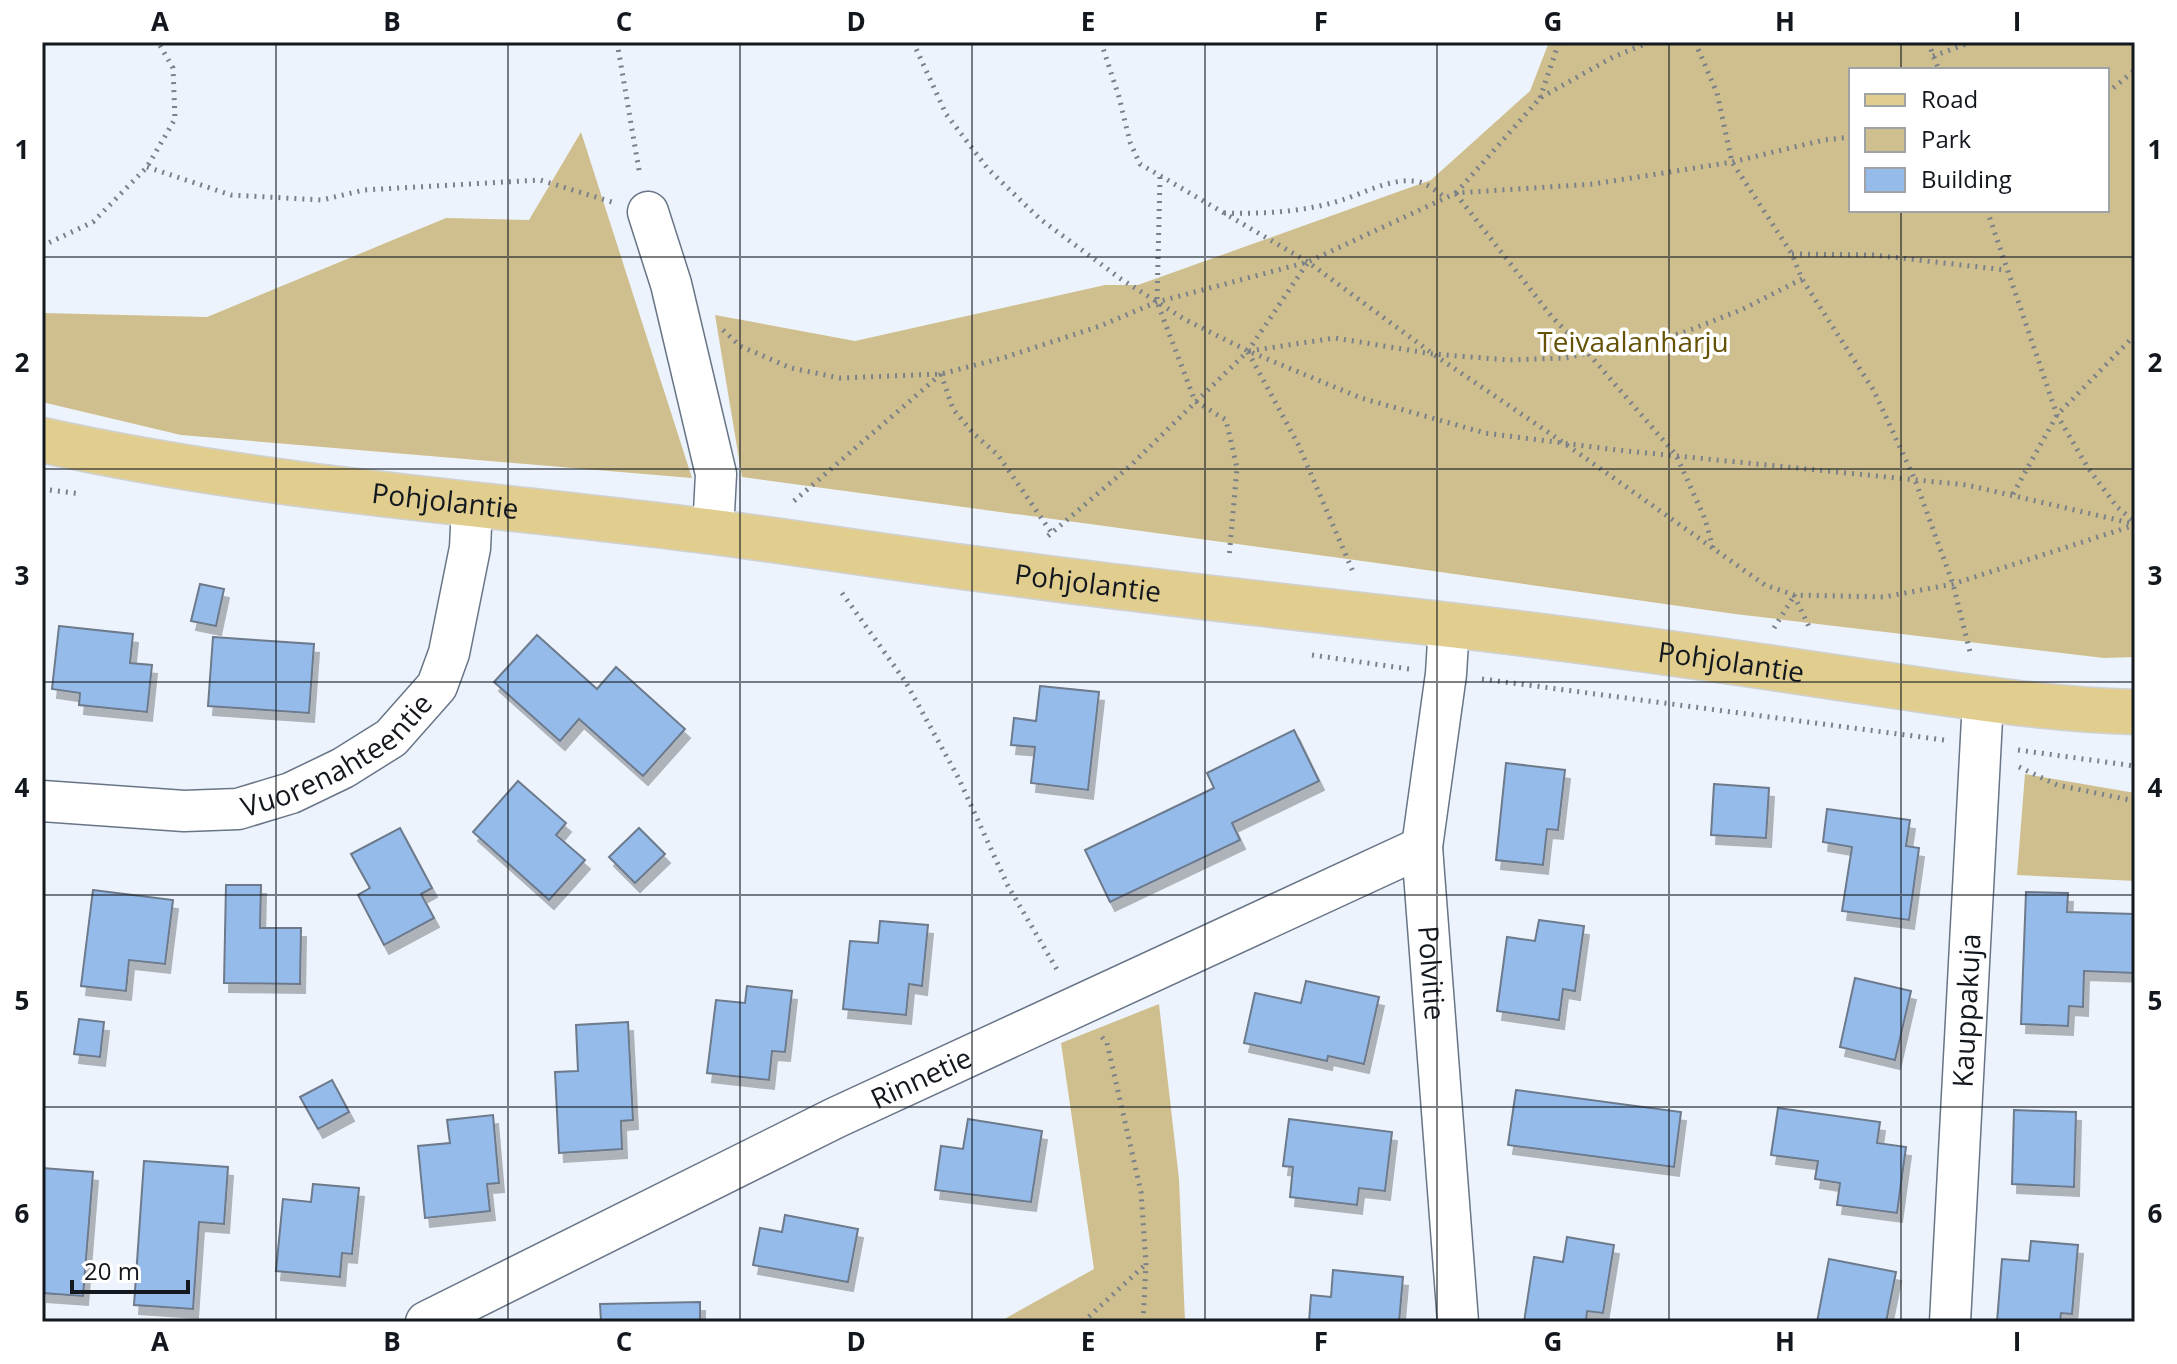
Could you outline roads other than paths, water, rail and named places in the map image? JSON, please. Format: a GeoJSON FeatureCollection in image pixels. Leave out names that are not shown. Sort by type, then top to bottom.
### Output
{"type":"FeatureCollection","features":[{"type":"Feature","properties":{"kind":"main road","name":"Pohjolantie"},"geometry":{"type":"LineString","coordinates":[[42,440],[218,471],[472,506],[713,532],[1010,574],[1449,625],[1824,675],[1979,684],[2067,710],[2135,712]]}},
{"type":"Feature","properties":{"kind":"street"},"geometry":{"type":"LineString","coordinates":[[648,212],[671,284],[716,474],[713,532]]}},
{"type":"Feature","properties":{"kind":"street","name":"Vuorenahteentie"},"geometry":{"type":"LineString","coordinates":[[42,801],[184,811],[238,809],[291,793],[343,768],[391,738],[437,686],[445,664],[470,548],[472,506]]}},
{"type":"Feature","properties":{"kind":"street","name":"Polvitie"},"geometry":{"type":"LineString","coordinates":[[1449,625],[1446,674],[1422,847],[1458,1322]]}},
{"type":"Feature","properties":{"kind":"street","name":"Kauppakuja"},"geometry":{"type":"LineString","coordinates":[[1950,1322],[1980,745],[1979,684]]}},
{"type":"Feature","properties":{"kind":"street","name":"Rinnetie"},"geometry":{"type":"LineString","coordinates":[[426,1322],[835,1118],[1422,847]]}},
{"type":"Feature","properties":{"kind":"park label","name":"Teivaalanharju"},"geometry":{"type":"Point","coordinates":[1633,342]}}]}
